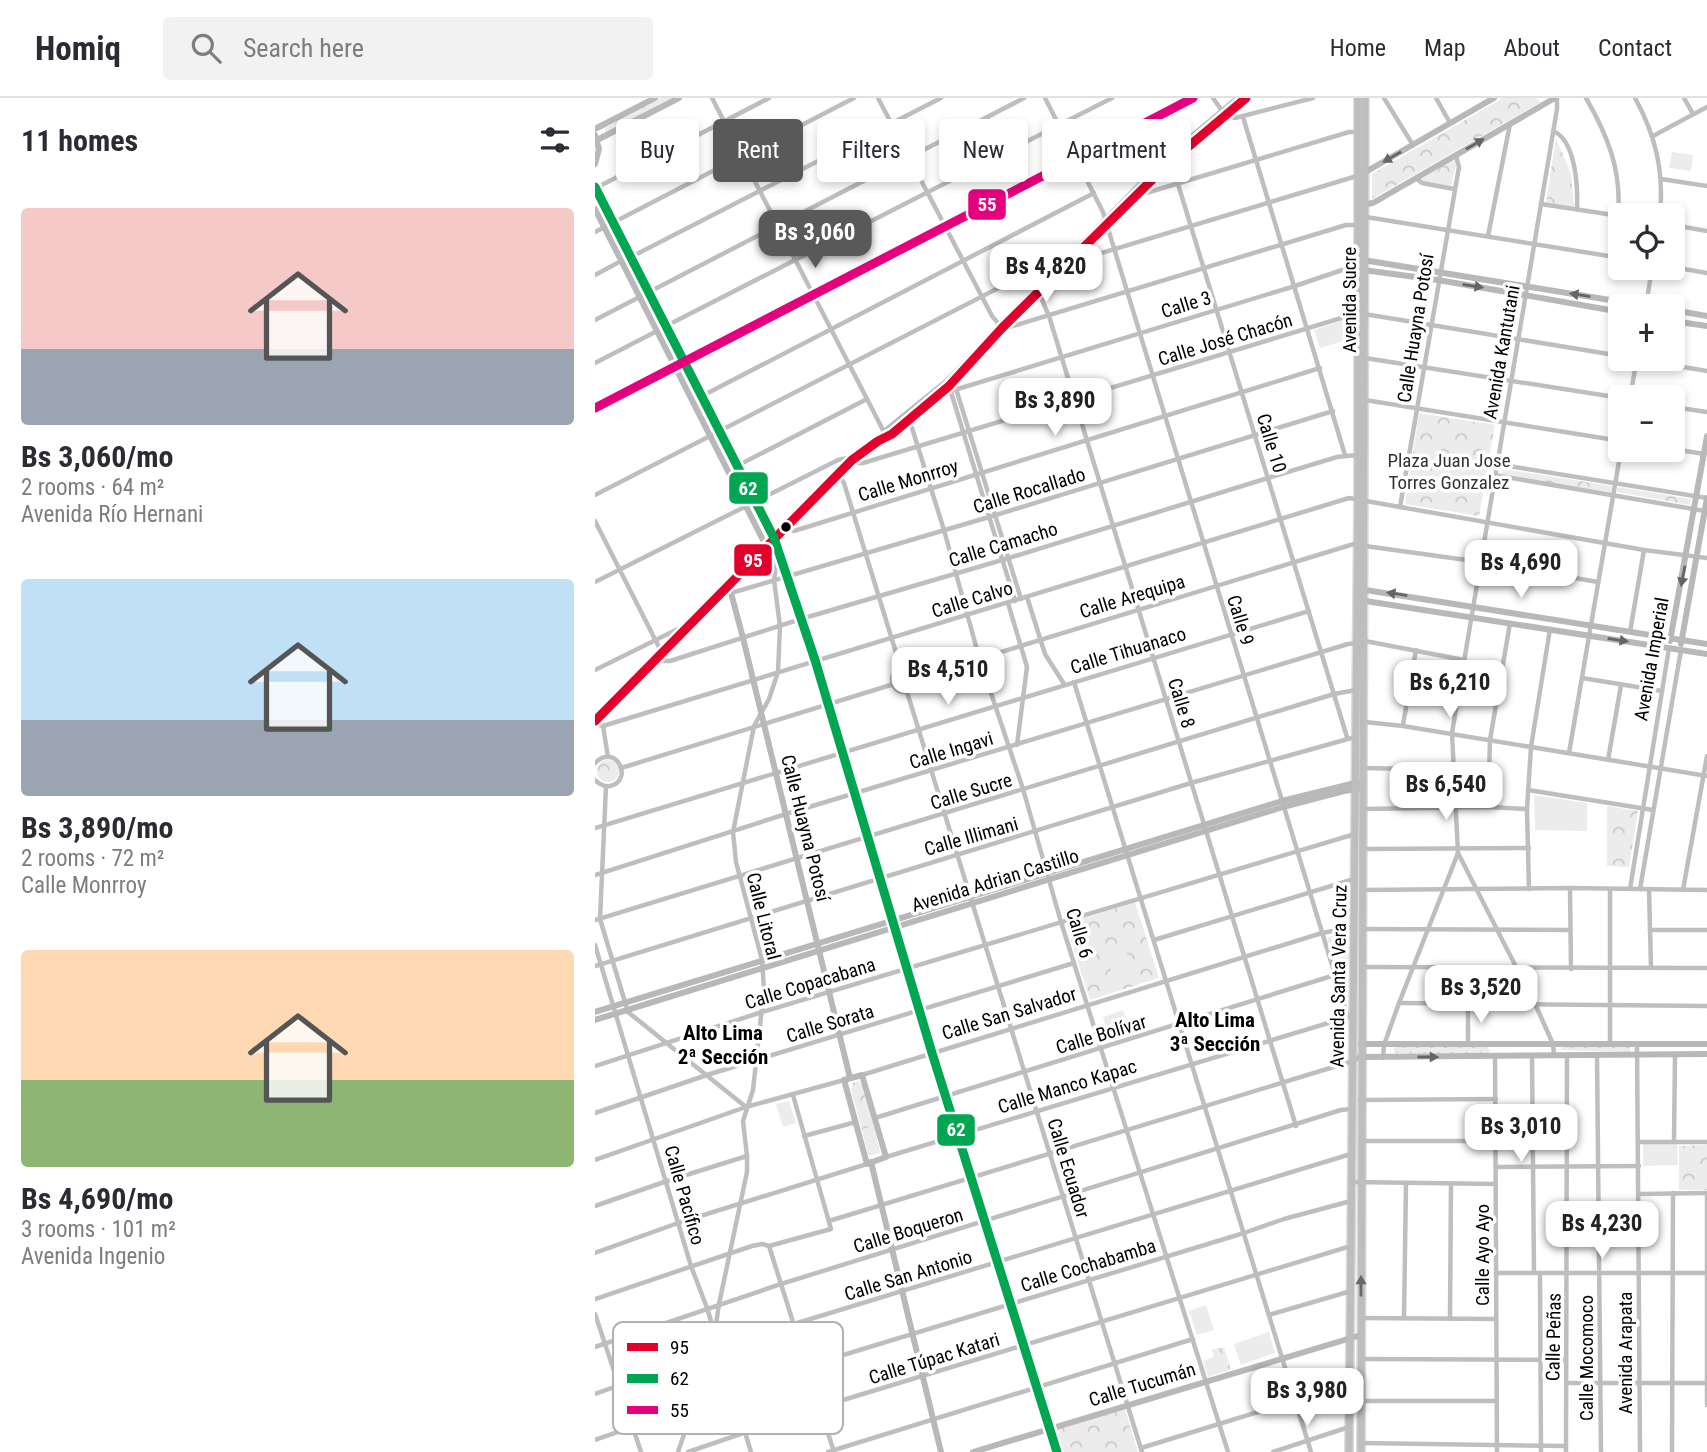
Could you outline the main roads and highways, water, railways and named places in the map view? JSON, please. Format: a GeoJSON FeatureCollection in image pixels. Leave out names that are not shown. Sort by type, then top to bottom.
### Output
{"type":"FeatureCollection","features":[{"type":"Feature","properties":{"kind":"main road","name":"Avenida Sucre"},"geometry":{"type":"LineString","coordinates":[[1358,98],[1361,174]]}},
{"type":"Feature","properties":{"kind":"main road","name":"Avenida Sucre"},"geometry":{"type":"LineString","coordinates":[[1362,501],[1358,454],[1361,174],[1365,98]]}},
{"type":"Feature","properties":{"kind":"main road","name":"Avenida Sucre"},"geometry":{"type":"LineString","coordinates":[[1361,216],[1358,225],[1361,260]]}},
{"type":"Feature","properties":{"kind":"main road","name":"Avenida Sucre"},"geometry":{"type":"LineString","coordinates":[[1361,314],[1365,358],[1362,501]]}},
{"type":"Feature","properties":{"kind":"main road","name":"Avenida Santa Vera Cruz"},"geometry":{"type":"LineString","coordinates":[[1357,1044],[1351,1018],[1364,849],[1362,501]]}},
{"type":"Feature","properties":{"kind":"main road","name":"Avenida Santa Vera Cruz"},"geometry":{"type":"LineString","coordinates":[[1359,890],[1355,879],[1356,690],[1361,642]]}},
{"type":"Feature","properties":{"kind":"main road","name":"Avenida Santa Vera Cruz"},"geometry":{"type":"LineString","coordinates":[[1358,928],[1362,967],[1357,1044],[1361,1141],[1361,1452]]}},
{"type":"Feature","properties":{"kind":"main road","name":"Avenida Santa Vera Cruz"},"geometry":{"type":"LineString","coordinates":[[1349,1452],[1352,1109],[1357,1059]]}},
{"type":"Feature","properties":{"kind":"district","name":"Alto Lima 3ª Sección"},"geometry":{"type":"Point","coordinates":[1215,1032]}},
{"type":"Feature","properties":{"kind":"district","name":"Alto Lima 2ª Sección"},"geometry":{"type":"Point","coordinates":[723,1045]}},
{"type":"Feature","properties":{"kind":"park label","name":"Plaza Juan Jose Torres Gonzalez"},"geometry":{"type":"Point","coordinates":[1449,471]}}]}
